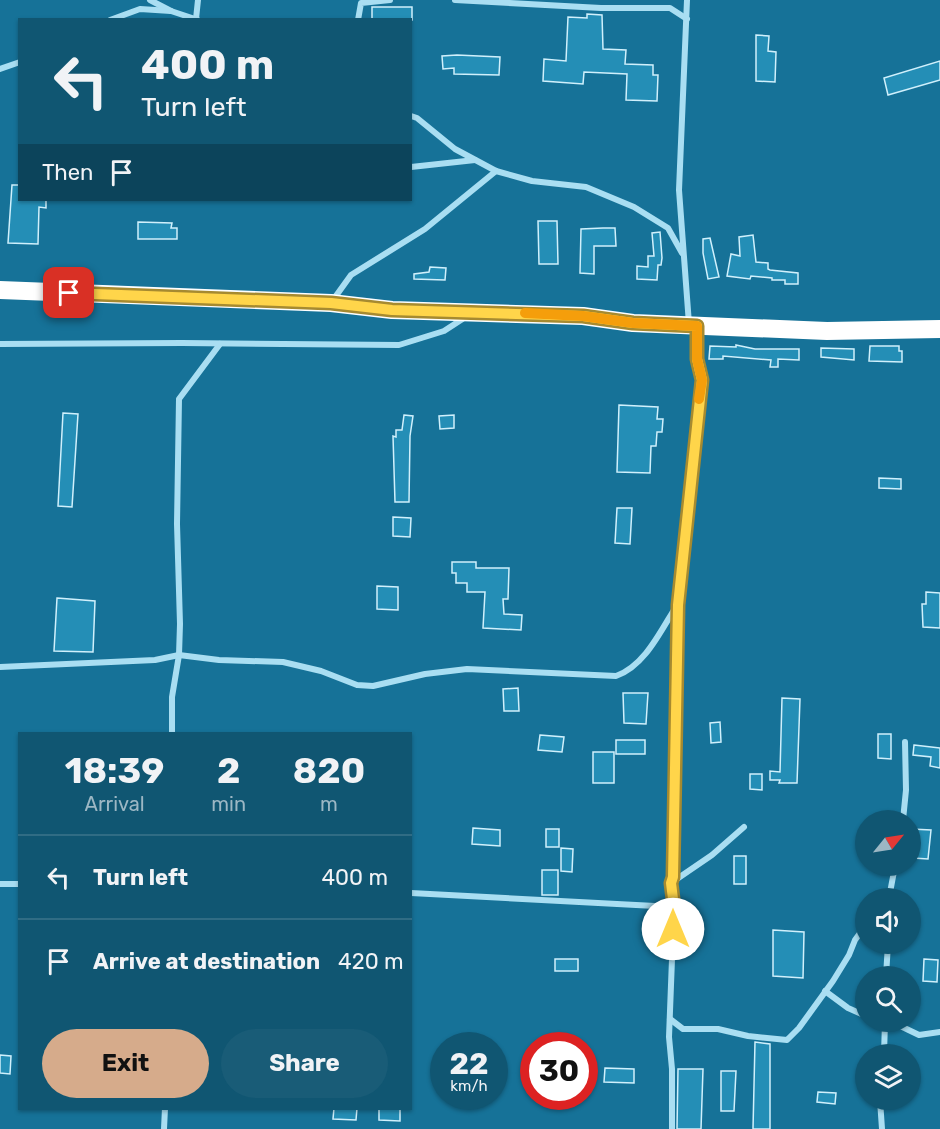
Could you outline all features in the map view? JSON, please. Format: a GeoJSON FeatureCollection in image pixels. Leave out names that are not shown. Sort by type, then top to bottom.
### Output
{"type":"FeatureCollection","features":[{"type":"Feature","properties":{"kind":"highway"},"geometry":{"type":"LineString","coordinates":[[0,290],[331,303],[392,310],[583,316],[633,323],[827,331],[940,328]]}},
{"type":"Feature","properties":{"kind":"street"},"geometry":{"type":"LineString","coordinates":[[150,0],[171,11],[194,18]]}},
{"type":"Feature","properties":{"kind":"street"},"geometry":{"type":"LineString","coordinates":[[197,18],[198,0]]}},
{"type":"Feature","properties":{"kind":"street"},"geometry":{"type":"LineString","coordinates":[[358,18],[361,3],[390,0]]}},
{"type":"Feature","properties":{"kind":"street"},"geometry":{"type":"LineString","coordinates":[[455,0],[601,8],[670,8],[687,19]]}},
{"type":"Feature","properties":{"kind":"street"},"geometry":{"type":"LineString","coordinates":[[668,0],[670,8]]}},
{"type":"Feature","properties":{"kind":"street"},"geometry":{"type":"LineString","coordinates":[[672,1129],[672,1069],[669,1038],[674,907],[671,883],[673,877],[678,605],[702,380],[697,359],[684,256],[679,190],[682,69],[687,0]]}},
{"type":"Feature","properties":{"kind":"street"},"geometry":{"type":"LineString","coordinates":[[115,18],[140,9],[171,11]]}},
{"type":"Feature","properties":{"kind":"street"},"geometry":{"type":"LineString","coordinates":[[0,69],[18,63]]}},
{"type":"Feature","properties":{"kind":"street"},"geometry":{"type":"LineString","coordinates":[[412,116],[417,117],[455,149],[496,171],[532,181],[586,187],[634,207],[668,228],[684,256]]}},
{"type":"Feature","properties":{"kind":"street"},"geometry":{"type":"LineString","coordinates":[[412,167],[476,160]]}},
{"type":"Feature","properties":{"kind":"street"},"geometry":{"type":"LineString","coordinates":[[331,303],[351,275],[425,229],[496,171]]}},
{"type":"Feature","properties":{"kind":"street"},"geometry":{"type":"LineString","coordinates":[[0,344],[399,345],[444,331],[474,311]]}},
{"type":"Feature","properties":{"kind":"street"},"geometry":{"type":"LineString","coordinates":[[172,732],[172,697],[179,655],[180,624],[177,524],[179,399],[220,344]]}},
{"type":"Feature","properties":{"kind":"street"},"geometry":{"type":"LineString","coordinates":[[0,667],[155,660],[179,655],[219,660],[283,662],[321,670],[357,685],[373,686],[425,674],[467,669],[616,676],[627,672],[650,647],[678,605]]}},
{"type":"Feature","properties":{"kind":"street"},"geometry":{"type":"LineString","coordinates":[[904,810],[905,742]]}},
{"type":"Feature","properties":{"kind":"street"},"geometry":{"type":"LineString","coordinates":[[671,883],[711,855],[744,827]]}},
{"type":"Feature","properties":{"kind":"street"},"geometry":{"type":"LineString","coordinates":[[0,884],[18,884]]}},
{"type":"Feature","properties":{"kind":"street"},"geometry":{"type":"LineString","coordinates":[[412,893],[674,907]]}},
{"type":"Feature","properties":{"kind":"street"},"geometry":{"type":"LineString","coordinates":[[670,1019],[683,1029],[718,1029],[748,1036],[787,1040],[799,1028],[849,956],[855,939]]}},
{"type":"Feature","properties":{"kind":"street"},"geometry":{"type":"LineString","coordinates":[[825,991],[855,1011]]}},
{"type":"Feature","properties":{"kind":"street"},"geometry":{"type":"LineString","coordinates":[[913,1032],[919,1035],[940,1032]]}},
{"type":"Feature","properties":{"kind":"street"},"geometry":{"type":"LineString","coordinates":[[164,1129],[165,1110]]}},
{"type":"Feature","properties":{"kind":"street"},"geometry":{"type":"LineString","coordinates":[[881,1110],[882,1129]]}},
{"type":"Feature","properties":{"kind":"building"},"geometry":{"type":"Polygon","coordinates":[[[372,7],[412,7],[412,18],[372,18],[372,7]]]}},
{"type":"Feature","properties":{"kind":"building"},"geometry":{"type":"Polygon","coordinates":[[[587,14],[602,15],[603,49],[626,50],[625,64],[653,65],[653,75],[658,75],[657,101],[626,100],[627,74],[584,72],[583,84],[543,81],[544,59],[566,61],[568,17],[587,18],[587,14]]]}},
{"type":"Feature","properties":{"kind":"building"},"geometry":{"type":"Polygon","coordinates":[[[756,35],[769,36],[768,51],[776,52],[775,82],[756,81],[756,35]]]}},
{"type":"Feature","properties":{"kind":"building"},"geometry":{"type":"Polygon","coordinates":[[[442,56],[500,57],[499,75],[454,74],[454,68],[443,69],[442,56]]]}},
{"type":"Feature","properties":{"kind":"building"},"geometry":{"type":"Polygon","coordinates":[[[940,61],[940,80],[888,95],[884,78],[940,61]]]}},
{"type":"Feature","properties":{"kind":"building"},"geometry":{"type":"Polygon","coordinates":[[[12,185],[18,185],[18,201],[46,201],[46,208],[39,207],[38,244],[8,243],[12,185]]]}},
{"type":"Feature","properties":{"kind":"building"},"geometry":{"type":"Polygon","coordinates":[[[538,221],[557,221],[558,264],[539,264],[538,221]]]}},
{"type":"Feature","properties":{"kind":"building"},"geometry":{"type":"Polygon","coordinates":[[[138,222],[172,223],[171,228],[177,228],[177,239],[138,239],[138,222]]]}},
{"type":"Feature","properties":{"kind":"building"},"geometry":{"type":"Polygon","coordinates":[[[615,228],[616,246],[594,246],[594,274],[580,273],[581,229],[615,228]]]}},
{"type":"Feature","properties":{"kind":"building"},"geometry":{"type":"Polygon","coordinates":[[[660,232],[662,258],[661,265],[658,265],[657,280],[637,279],[637,266],[648,267],[648,256],[654,256],[652,233],[660,232]]]}},
{"type":"Feature","properties":{"kind":"building"},"geometry":{"type":"Polygon","coordinates":[[[753,235],[756,262],[768,263],[770,270],[798,273],[798,284],[785,284],[785,280],[772,280],[772,278],[751,276],[750,279],[727,276],[731,254],[740,256],[739,237],[753,235]]]}},
{"type":"Feature","properties":{"kind":"building"},"geometry":{"type":"Polygon","coordinates":[[[710,238],[719,277],[708,279],[703,239],[710,238]]]}},
{"type":"Feature","properties":{"kind":"building"},"geometry":{"type":"Polygon","coordinates":[[[430,267],[446,268],[445,280],[414,279],[414,274],[429,272],[430,267]]]}},
{"type":"Feature","properties":{"kind":"building"},"geometry":{"type":"Polygon","coordinates":[[[736,345],[755,349],[799,349],[799,360],[778,359],[778,367],[770,367],[771,360],[723,356],[723,359],[709,359],[710,346],[736,347],[736,345]]]}},
{"type":"Feature","properties":{"kind":"building"},"geometry":{"type":"Polygon","coordinates":[[[870,346],[899,346],[899,351],[902,351],[902,362],[869,361],[870,346]]]}},
{"type":"Feature","properties":{"kind":"building"},"geometry":{"type":"Polygon","coordinates":[[[821,348],[854,349],[854,360],[821,357],[821,348]]]}},
{"type":"Feature","properties":{"kind":"building"},"geometry":{"type":"Polygon","coordinates":[[[619,405],[658,407],[657,419],[663,419],[662,432],[657,432],[656,446],[651,446],[650,473],[617,472],[619,405]]]}},
{"type":"Feature","properties":{"kind":"building"},"geometry":{"type":"Polygon","coordinates":[[[63,413],[78,414],[72,507],[58,506],[63,413]]]}},
{"type":"Feature","properties":{"kind":"building"},"geometry":{"type":"Polygon","coordinates":[[[404,415],[413,416],[410,436],[409,502],[395,502],[393,436],[396,437],[396,430],[402,430],[404,415]]]}},
{"type":"Feature","properties":{"kind":"building"},"geometry":{"type":"Polygon","coordinates":[[[454,415],[454,428],[440,429],[439,416],[454,415]]]}},
{"type":"Feature","properties":{"kind":"building"},"geometry":{"type":"Polygon","coordinates":[[[879,478],[901,479],[901,489],[879,488],[879,478]]]}},
{"type":"Feature","properties":{"kind":"building"},"geometry":{"type":"Polygon","coordinates":[[[617,508],[632,508],[630,544],[615,543],[617,508]]]}},
{"type":"Feature","properties":{"kind":"building"},"geometry":{"type":"Polygon","coordinates":[[[393,517],[411,518],[410,537],[393,536],[393,517]]]}},
{"type":"Feature","properties":{"kind":"building"},"geometry":{"type":"Polygon","coordinates":[[[452,562],[476,562],[476,568],[509,568],[508,599],[503,599],[504,614],[522,615],[521,630],[483,628],[485,592],[467,592],[467,583],[456,583],[456,573],[452,573],[452,562]]]}},
{"type":"Feature","properties":{"kind":"building"},"geometry":{"type":"Polygon","coordinates":[[[377,586],[398,587],[398,610],[377,609],[377,586]]]}},
{"type":"Feature","properties":{"kind":"building"},"geometry":{"type":"Polygon","coordinates":[[[926,592],[940,593],[940,628],[923,627],[922,604],[926,604],[926,592]]]}},
{"type":"Feature","properties":{"kind":"building"},"geometry":{"type":"Polygon","coordinates":[[[57,598],[95,601],[93,652],[54,651],[57,598]]]}},
{"type":"Feature","properties":{"kind":"building"},"geometry":{"type":"Polygon","coordinates":[[[518,688],[519,711],[504,711],[503,689],[518,688]]]}},
{"type":"Feature","properties":{"kind":"building"},"geometry":{"type":"Polygon","coordinates":[[[623,693],[648,693],[646,724],[624,723],[623,693]]]}},
{"type":"Feature","properties":{"kind":"building"},"geometry":{"type":"Polygon","coordinates":[[[782,698],[800,699],[797,783],[779,783],[780,780],[770,780],[770,771],[780,772],[782,698]]]}},
{"type":"Feature","properties":{"kind":"building"},"geometry":{"type":"Polygon","coordinates":[[[720,722],[721,742],[711,743],[710,723],[720,722]]]}},
{"type":"Feature","properties":{"kind":"building"},"geometry":{"type":"Polygon","coordinates":[[[878,734],[891,734],[891,759],[878,758],[878,734]]]}},
{"type":"Feature","properties":{"kind":"building"},"geometry":{"type":"Polygon","coordinates":[[[540,735],[564,737],[562,752],[538,750],[540,735]]]}},
{"type":"Feature","properties":{"kind":"building"},"geometry":{"type":"Polygon","coordinates":[[[616,740],[645,740],[645,754],[616,754],[616,740]]]}},
{"type":"Feature","properties":{"kind":"building"},"geometry":{"type":"Polygon","coordinates":[[[914,745],[940,748],[940,768],[930,766],[931,757],[913,755],[914,745]]]}},
{"type":"Feature","properties":{"kind":"building"},"geometry":{"type":"Polygon","coordinates":[[[593,752],[614,752],[614,783],[593,783],[593,752]]]}},
{"type":"Feature","properties":{"kind":"building"},"geometry":{"type":"Polygon","coordinates":[[[750,774],[762,774],[762,790],[750,789],[750,774]]]}},
{"type":"Feature","properties":{"kind":"building"},"geometry":{"type":"Polygon","coordinates":[[[473,828],[500,830],[500,846],[472,844],[473,828]]]}},
{"type":"Feature","properties":{"kind":"building"},"geometry":{"type":"Polygon","coordinates":[[[546,829],[559,829],[559,847],[546,847],[546,829]]]}},
{"type":"Feature","properties":{"kind":"building"},"geometry":{"type":"Polygon","coordinates":[[[921,830],[931,830],[928,859],[921,859],[921,830]]]}},
{"type":"Feature","properties":{"kind":"building"},"geometry":{"type":"Polygon","coordinates":[[[561,848],[573,849],[572,872],[561,871],[561,848]]]}},
{"type":"Feature","properties":{"kind":"building"},"geometry":{"type":"Polygon","coordinates":[[[734,856],[746,856],[746,884],[734,884],[734,856]]]}},
{"type":"Feature","properties":{"kind":"building"},"geometry":{"type":"Polygon","coordinates":[[[542,870],[558,870],[558,895],[542,895],[542,870]]]}},
{"type":"Feature","properties":{"kind":"building"},"geometry":{"type":"Polygon","coordinates":[[[773,930],[804,932],[803,978],[773,976],[773,930]]]}},
{"type":"Feature","properties":{"kind":"building"},"geometry":{"type":"Polygon","coordinates":[[[555,959],[578,959],[578,971],[555,971],[555,959]]]}},
{"type":"Feature","properties":{"kind":"building"},"geometry":{"type":"Polygon","coordinates":[[[924,959],[938,960],[937,982],[923,981],[924,959]]]}},
{"type":"Feature","properties":{"kind":"building"},"geometry":{"type":"Polygon","coordinates":[[[755,1042],[770,1044],[770,1129],[753,1129],[755,1042]]]}},
{"type":"Feature","properties":{"kind":"building"},"geometry":{"type":"Polygon","coordinates":[[[0,1055],[11,1056],[10,1074],[0,1073],[0,1055]]]}},
{"type":"Feature","properties":{"kind":"building"},"geometry":{"type":"Polygon","coordinates":[[[605,1068],[634,1069],[634,1083],[604,1082],[605,1068]]]}},
{"type":"Feature","properties":{"kind":"building"},"geometry":{"type":"Polygon","coordinates":[[[678,1069],[703,1069],[701,1129],[677,1129],[678,1069]]]}},
{"type":"Feature","properties":{"kind":"building"},"geometry":{"type":"Polygon","coordinates":[[[721,1071],[736,1071],[734,1111],[721,1111],[721,1071]]]}},
{"type":"Feature","properties":{"kind":"building"},"geometry":{"type":"Polygon","coordinates":[[[818,1092],[836,1093],[835,1104],[817,1102],[818,1092]]]}},
{"type":"Feature","properties":{"kind":"building"},"geometry":{"type":"Polygon","coordinates":[[[334,1110],[357,1110],[356,1120],[333,1119],[334,1110]]]}},
{"type":"Feature","properties":{"kind":"building"},"geometry":{"type":"Polygon","coordinates":[[[379,1110],[400,1110],[400,1121],[379,1120],[379,1110]]]}},
{"type":"Feature","properties":{"kind":"slow traffic"},"geometry":{"type":"LineString","coordinates":[[525,313],[583,316],[633,323],[697,326],[697,359],[702,380],[699,399]]}},
{"type":"Feature","properties":{"kind":"route"},"geometry":{"type":"LineString","coordinates":[[69,293],[331,303],[392,310],[583,316],[633,323],[697,326],[697,359],[702,380],[678,605],[673,877],[671,883],[674,907],[673,929]]}}]}
